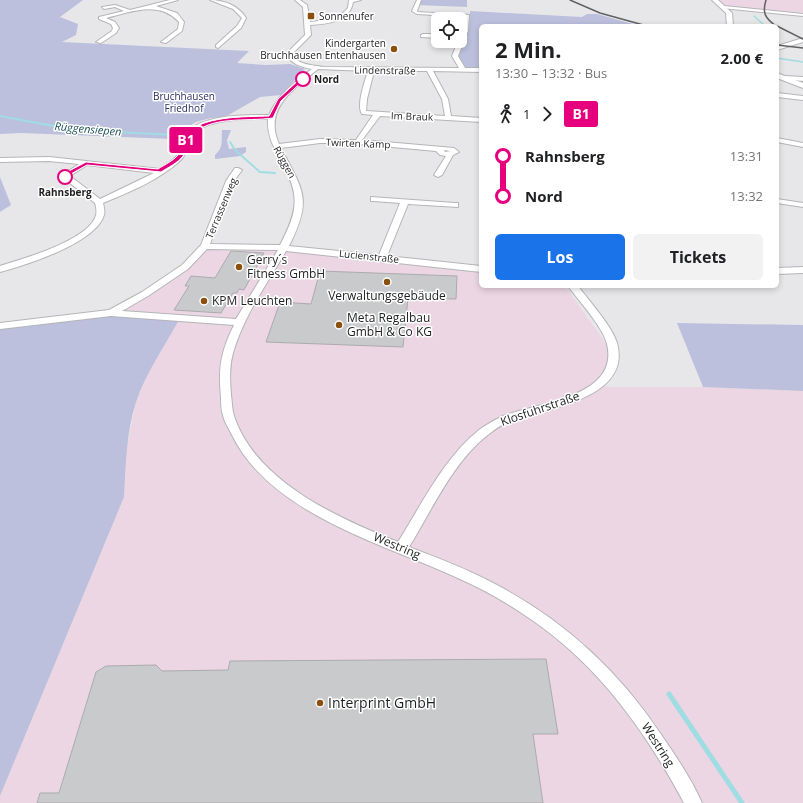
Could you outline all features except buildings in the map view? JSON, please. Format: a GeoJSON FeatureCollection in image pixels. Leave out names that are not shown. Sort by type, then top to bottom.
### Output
{"type":"FeatureCollection","features":[{"type":"Feature","properties":{"kind":"street"},"geometry":{"type":"LineString","coordinates":[[98,42],[114,32],[116,28],[113,23],[101,18],[176,0]]}},
{"type":"Feature","properties":{"kind":"street"},"geometry":{"type":"LineString","coordinates":[[212,0],[233,8],[243,15],[244,18],[241,26],[218,46]]}},
{"type":"Feature","properties":{"kind":"street"},"geometry":{"type":"LineString","coordinates":[[297,0],[305,6],[308,24],[329,21],[342,17],[349,11],[351,1],[359,0]]}},
{"type":"Feature","properties":{"kind":"street"},"geometry":{"type":"LineString","coordinates":[[419,0],[414,11],[416,13],[431,14]]}},
{"type":"Feature","properties":{"kind":"street"},"geometry":{"type":"LineString","coordinates":[[715,0],[724,7],[731,16],[730,24]]}},
{"type":"Feature","properties":{"kind":"street"},"geometry":{"type":"LineString","coordinates":[[104,8],[115,6],[127,11]]}},
{"type":"Feature","properties":{"kind":"street"},"geometry":{"type":"LineString","coordinates":[[151,6],[176,14],[182,22],[183,26],[180,30],[164,42]]}},
{"type":"Feature","properties":{"kind":"street"},"geometry":{"type":"LineString","coordinates":[[724,7],[803,15]]}},
{"type":"Feature","properties":{"kind":"street","name":"Lindenstraße"},"geometry":{"type":"LineString","coordinates":[[308,24],[307,37],[293,49],[289,56],[290,59],[296,63],[316,68],[430,71],[479,70]]}},
{"type":"Feature","properties":{"kind":"street"},"geometry":{"type":"LineString","coordinates":[[423,36],[431,36]]}},
{"type":"Feature","properties":{"kind":"street"},"geometry":{"type":"LineString","coordinates":[[779,47],[803,40]]}},
{"type":"Feature","properties":{"kind":"street"},"geometry":{"type":"LineString","coordinates":[[458,48],[455,56],[464,70]]}},
{"type":"Feature","properties":{"kind":"street"},"geometry":{"type":"LineString","coordinates":[[99,202],[129,189],[182,155],[188,136],[199,127],[230,119],[271,117],[280,100],[316,68]]}},
{"type":"Feature","properties":{"kind":"street","name":"Im Brauk"},"geometry":{"type":"LineString","coordinates":[[371,70],[364,99],[363,111],[367,114],[479,120]]}},
{"type":"Feature","properties":{"kind":"street","name":"Im Brauk"},"geometry":{"type":"LineString","coordinates":[[430,71],[446,99],[448,118]]}},
{"type":"Feature","properties":{"kind":"street"},"geometry":{"type":"LineString","coordinates":[[779,76],[803,86]]}},
{"type":"Feature","properties":{"kind":"street"},"geometry":{"type":"LineString","coordinates":[[785,78],[803,78]]}},
{"type":"Feature","properties":{"kind":"street"},"geometry":{"type":"LineString","coordinates":[[779,95],[803,98]]}},
{"type":"Feature","properties":{"kind":"street","name":"Im Brauk"},"geometry":{"type":"LineString","coordinates":[[358,141],[377,115]]}},
{"type":"Feature","properties":{"kind":"street","name":"Rüggen"},"geometry":{"type":"LineString","coordinates":[[271,117],[270,128],[276,146],[292,173],[298,187],[300,198],[296,219],[285,248]]}},
{"type":"Feature","properties":{"kind":"street"},"geometry":{"type":"LineString","coordinates":[[779,140],[803,145]]}},
{"type":"Feature","properties":{"kind":"street","name":"Twirten Kamp"},"geometry":{"type":"LineString","coordinates":[[276,146],[320,141],[358,141],[440,149],[450,148],[455,151],[454,153],[449,154],[450,156],[438,175]]}},
{"type":"Feature","properties":{"kind":"street"},"geometry":{"type":"LineString","coordinates":[[0,160],[45,159],[159,171]]}},
{"type":"Feature","properties":{"kind":"street"},"geometry":{"type":"LineString","coordinates":[[0,269],[54,250],[83,236],[95,225],[100,217],[101,210],[99,202],[65,176],[86,163]]}},
{"type":"Feature","properties":{"kind":"street","name":"Terrassenweg"},"geometry":{"type":"LineString","coordinates":[[205,246],[230,181],[238,170]]}},
{"type":"Feature","properties":{"kind":"street"},"geometry":{"type":"LineString","coordinates":[[374,199],[455,205]]}},
{"type":"Feature","properties":{"kind":"street"},"geometry":{"type":"LineString","coordinates":[[382,258],[405,201]]}},
{"type":"Feature","properties":{"kind":"street"},"geometry":{"type":"LineString","coordinates":[[779,201],[803,205]]}},
{"type":"Feature","properties":{"kind":"street"},"geometry":{"type":"LineString","coordinates":[[111,313],[145,294],[186,267],[205,246]]}},
{"type":"Feature","properties":{"kind":"street","name":"Lucienstraße"},"geometry":{"type":"LineString","coordinates":[[205,246],[285,248],[479,269]]}},
{"type":"Feature","properties":{"kind":"street","name":"Westring"},"geometry":{"type":"LineString","coordinates":[[285,248],[260,284],[239,322],[228,353],[224,371],[226,406],[233,428],[250,455],[270,476],[302,501],[340,522],[455,570],[500,592],[524,606],[570,640],[610,680],[640,717],[693,803]]}},
{"type":"Feature","properties":{"kind":"street"},"geometry":{"type":"LineString","coordinates":[[779,271],[803,270]]}},
{"type":"Feature","properties":{"kind":"street","name":"Klosfuhrstraße"},"geometry":{"type":"LineString","coordinates":[[401,548],[451,468],[483,433],[499,422],[509,418],[563,403],[581,396],[596,387],[609,372],[614,357],[611,342],[573,288]]}},
{"type":"Feature","properties":{"kind":"street"},"geometry":{"type":"LineString","coordinates":[[0,326],[111,313],[239,322]]}},
{"type":"Feature","properties":{"kind":"shaded area"},"geometry":{"type":"Polygon","coordinates":[[[718,0],[803,0],[803,14],[727,7],[718,0]]]}},
{"type":"Feature","properties":{"kind":"shaded area"},"geometry":{"type":"Polygon","coordinates":[[[207,248],[275,249],[479,271],[479,288],[566,288],[607,346],[607,366],[596,381],[608,387],[703,387],[803,391],[803,803],[0,803],[0,796],[124,497],[127,447],[136,401],[153,364],[180,315],[120,311],[164,285],[188,267],[207,248]]]}},
{"type":"Feature","properties":{"kind":"green space","name":"Bruchhausen Friedhof"},"geometry":{"type":"Polygon","coordinates":[[[0,0],[83,0],[60,17],[78,24],[76,35],[62,42],[249,51],[237,63],[266,65],[290,64],[305,69],[281,95],[260,97],[225,117],[211,118],[196,122],[172,139],[21,133],[0,134],[0,0]]]}},
{"type":"Feature","properties":{"kind":"green space"},"geometry":{"type":"Polygon","coordinates":[[[418,0],[467,0],[467,7],[416,5],[418,0]]]}},
{"type":"Feature","properties":{"kind":"green space"},"geometry":{"type":"Polygon","coordinates":[[[470,11],[582,17],[587,14],[597,14],[633,24],[479,24],[479,68],[466,69],[456,53],[459,48],[467,48],[467,34],[469,31],[470,11]]]}},
{"type":"Feature","properties":{"kind":"green space"},"geometry":{"type":"Polygon","coordinates":[[[222,130],[231,130],[227,140],[229,149],[246,147],[246,152],[240,156],[215,159],[215,155],[221,146],[222,130]]]}},
{"type":"Feature","properties":{"kind":"green space"},"geometry":{"type":"Polygon","coordinates":[[[0,177],[11,205],[0,212],[0,177]]]}},
{"type":"Feature","properties":{"kind":"green space"},"geometry":{"type":"Polygon","coordinates":[[[93,315],[179,320],[150,370],[140,391],[128,437],[124,497],[0,796],[0,328],[93,315]]]}},
{"type":"Feature","properties":{"kind":"green space"},"geometry":{"type":"Polygon","coordinates":[[[677,323],[803,325],[803,391],[703,387],[677,323]]]}},
{"type":"Feature","properties":{"kind":"waterway"},"geometry":{"type":"LineString","coordinates":[[754,16],[763,24]]}},
{"type":"Feature","properties":{"kind":"waterway"},"geometry":{"type":"LineString","coordinates":[[779,58],[803,62]]}},
{"type":"Feature","properties":{"kind":"waterway","name":"Rüggensiepen"},"geometry":{"type":"LineString","coordinates":[[0,116],[75,130],[176,135]]}},
{"type":"Feature","properties":{"kind":"waterway"},"geometry":{"type":"LineString","coordinates":[[230,142],[235,150],[260,172],[275,173]]}},
{"type":"Feature","properties":{"kind":"waterway"},"geometry":{"type":"LineString","coordinates":[[669,694],[742,803]]}},
{"type":"Feature","properties":{"kind":"railway"},"geometry":{"type":"LineString","coordinates":[[570,0],[600,13],[640,24]]}},
{"type":"Feature","properties":{"kind":"railway"},"geometry":{"type":"LineString","coordinates":[[766,0],[764,8],[765,15],[774,24]]}},
{"type":"Feature","properties":{"kind":"railway"},"geometry":{"type":"LineString","coordinates":[[779,27],[803,39]]}},
{"type":"Feature","properties":{"kind":"railway"},"geometry":{"type":"LineString","coordinates":[[779,45],[803,48]]}},
{"type":"Feature","properties":{"kind":"bus line","name":"B1"},"geometry":{"type":"LineString","coordinates":[[65,177],[67,174],[86,163],[159,171],[176,161],[182,155],[186,138],[195,129],[209,123],[230,119],[271,117],[280,100],[303,79]]}},
{"type":"Feature","properties":{"kind":"place","name":"Sonnenufer"},"geometry":{"type":"Point","coordinates":[311,16]}},
{"type":"Feature","properties":{"kind":"place","name":"Kindergarten Bruchhausen Entenhausen"},"geometry":{"type":"Point","coordinates":[394,49]}},
{"type":"Feature","properties":{"kind":"place","name":"Nord"},"geometry":{"type":"Point","coordinates":[303,79]}},
{"type":"Feature","properties":{"kind":"place","name":"Rahnsberg"},"geometry":{"type":"Point","coordinates":[65,177]}},
{"type":"Feature","properties":{"kind":"place","name":"Gerry´s Fitness GmbH"},"geometry":{"type":"Point","coordinates":[239,267]}},
{"type":"Feature","properties":{"kind":"place","name":"Verwaltungsgebäude"},"geometry":{"type":"Point","coordinates":[387,282]}},
{"type":"Feature","properties":{"kind":"place","name":"KPM Leuchten"},"geometry":{"type":"Point","coordinates":[204,301]}},
{"type":"Feature","properties":{"kind":"place","name":"Meta Regalbau GmbH & Co KG"},"geometry":{"type":"Point","coordinates":[339,325]}},
{"type":"Feature","properties":{"kind":"place","name":"Interprint GmbH"},"geometry":{"type":"Point","coordinates":[320,703]}}]}
